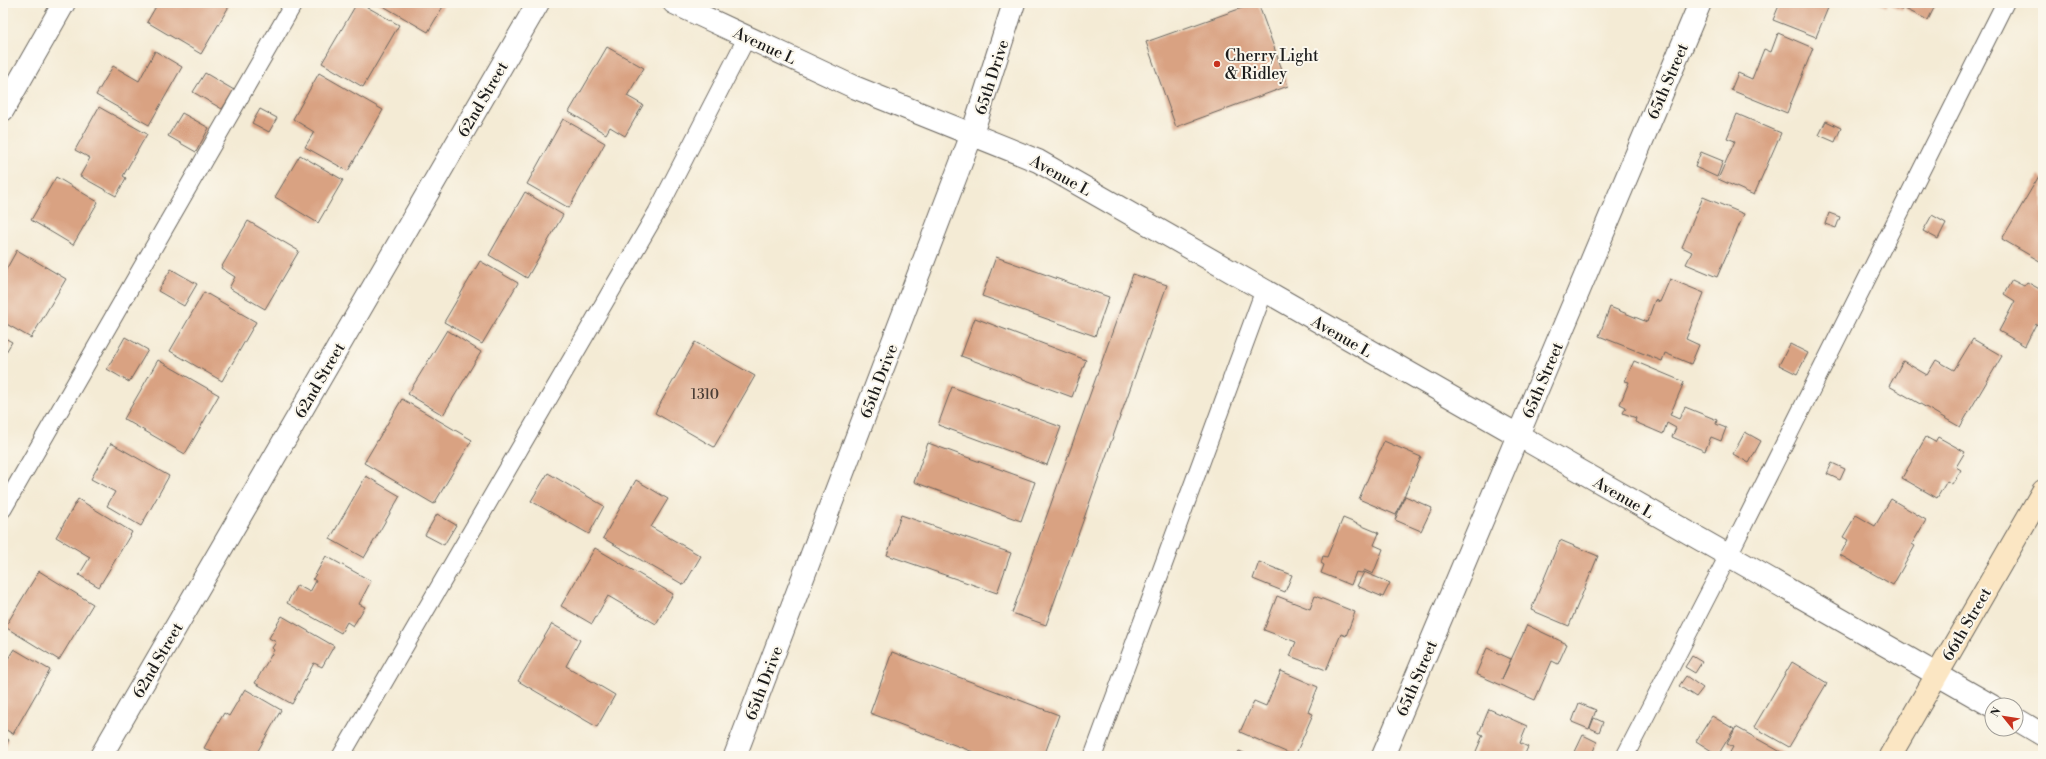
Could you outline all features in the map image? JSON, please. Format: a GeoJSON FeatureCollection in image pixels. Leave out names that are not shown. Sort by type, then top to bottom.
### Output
{"type":"FeatureCollection","features":[{"type":"Feature","properties":{"kind":"street"},"geometry":{"type":"LineString","coordinates":[[3,110],[64,3]]}},
{"type":"Feature","properties":{"kind":"street","name":"62nd Street"},"geometry":{"type":"LineString","coordinates":[[101,756],[538,3]]}},
{"type":"Feature","properties":{"kind":"street","name":"Avenue L"},"geometry":{"type":"LineString","coordinates":[[674,3],[854,87],[1038,161],[1984,701]]}},
{"type":"Feature","properties":{"kind":"street","name":"65th Drive"},"geometry":{"type":"LineString","coordinates":[[735,756],[972,134],[1014,3]]}},
{"type":"Feature","properties":{"kind":"street","name":"65th Street"},"geometry":{"type":"LineString","coordinates":[[1383,756],[1700,3]]}},
{"type":"Feature","properties":{"kind":"street","name":"66th Street"},"geometry":{"type":"LineString","coordinates":[[1890,756],[2043,491]]}},
{"type":"Feature","properties":{"kind":"street"},"geometry":{"type":"LineString","coordinates":[[2024,724],[2043,735]]}},
{"type":"Feature","properties":{"kind":"lane"},"geometry":{"type":"LineString","coordinates":[[3,508],[294,3]]}},
{"type":"Feature","properties":{"kind":"lane"},"geometry":{"type":"LineString","coordinates":[[1625,756],[1728,556],[2005,3]]}},
{"type":"Feature","properties":{"kind":"lane"},"geometry":{"type":"LineString","coordinates":[[341,756],[657,212],[747,37]]}},
{"type":"Feature","properties":{"kind":"lane"},"geometry":{"type":"LineString","coordinates":[[1092,756],[1264,291]]}},
{"type":"Feature","properties":{"kind":"building"},"geometry":{"type":"Polygon","coordinates":[[[158,3],[231,3],[201,54],[147,22],[158,3]]]}},
{"type":"Feature","properties":{"kind":"building"},"geometry":{"type":"Polygon","coordinates":[[[357,3],[360,3],[399,25],[363,87],[322,63],[357,3]]]}},
{"type":"Feature","properties":{"kind":"building"},"geometry":{"type":"Polygon","coordinates":[[[378,3],[445,3],[428,32],[378,3]]]}},
{"type":"Feature","properties":{"kind":"building","name":"Cherry Light & Ridley"},"geometry":{"type":"Polygon","coordinates":[[[1258,3],[1288,86],[1176,127],[1146,42],[1258,3]]]}},
{"type":"Feature","properties":{"kind":"building"},"geometry":{"type":"Polygon","coordinates":[[[1351,3],[1362,3],[1361,7],[1351,3]]]}},
{"type":"Feature","properties":{"kind":"building"},"geometry":{"type":"Polygon","coordinates":[[[1780,3],[1830,3],[1816,37],[1773,20],[1780,3]]]}},
{"type":"Feature","properties":{"kind":"building"},"geometry":{"type":"Polygon","coordinates":[[[1878,3],[1888,3],[1886,7],[1878,3]]]}},
{"type":"Feature","properties":{"kind":"building"},"geometry":{"type":"Polygon","coordinates":[[[1890,3],[1905,3],[1902,10],[1890,5],[1890,3]]]}},
{"type":"Feature","properties":{"kind":"building"},"geometry":{"type":"Polygon","coordinates":[[[1908,3],[1929,3],[1935,6],[1928,20],[1905,9],[1908,3]]]}},
{"type":"Feature","properties":{"kind":"building"},"geometry":{"type":"Polygon","coordinates":[[[1778,33],[1813,48],[1787,113],[1731,90],[1738,73],[1752,79],[1764,49],[1771,52],[1778,33]]]}},
{"type":"Feature","properties":{"kind":"building"},"geometry":{"type":"Polygon","coordinates":[[[607,47],[644,68],[627,96],[643,105],[625,136],[610,127],[606,134],[569,112],[607,47]]]}},
{"type":"Feature","properties":{"kind":"building"},"geometry":{"type":"Polygon","coordinates":[[[155,51],[182,67],[149,125],[96,95],[113,66],[139,81],[155,51]]]}},
{"type":"Feature","properties":{"kind":"building"},"geometry":{"type":"Polygon","coordinates":[[[205,73],[234,90],[222,109],[193,92],[205,73]]]}},
{"type":"Feature","properties":{"kind":"building"},"geometry":{"type":"Polygon","coordinates":[[[319,73],[383,110],[348,171],[305,147],[314,132],[293,119],[319,73]]]}},
{"type":"Feature","properties":{"kind":"building"},"geometry":{"type":"Polygon","coordinates":[[[99,107],[147,134],[123,176],[126,178],[116,196],[80,176],[90,158],[75,150],[99,107]]]}},
{"type":"Feature","properties":{"kind":"building"},"geometry":{"type":"Polygon","coordinates":[[[260,109],[277,118],[269,132],[252,123],[260,109]]]}},
{"type":"Feature","properties":{"kind":"building"},"geometry":{"type":"Polygon","coordinates":[[[182,113],[209,128],[196,152],[168,136],[182,113]]]}},
{"type":"Feature","properties":{"kind":"building"},"geometry":{"type":"Polygon","coordinates":[[[1737,114],[1781,133],[1754,195],[1718,179],[1735,141],[1727,138],[1737,114]]]}},
{"type":"Feature","properties":{"kind":"building"},"geometry":{"type":"Polygon","coordinates":[[[563,119],[605,143],[569,208],[527,184],[563,119]]]}},
{"type":"Feature","properties":{"kind":"building"},"geometry":{"type":"Polygon","coordinates":[[[1826,121],[1841,128],[1835,142],[1819,135],[1826,121]]]}},
{"type":"Feature","properties":{"kind":"building"},"geometry":{"type":"Polygon","coordinates":[[[1701,152],[1723,161],[1717,177],[1695,167],[1701,152]]]}},
{"type":"Feature","properties":{"kind":"building"},"geometry":{"type":"Polygon","coordinates":[[[300,155],[343,180],[318,223],[275,197],[300,155]]]}},
{"type":"Feature","properties":{"kind":"building"},"geometry":{"type":"Polygon","coordinates":[[[2039,176],[2043,179],[2043,263],[2002,239],[2039,176]]]}},
{"type":"Feature","properties":{"kind":"building"},"geometry":{"type":"Polygon","coordinates":[[[56,177],[98,202],[73,245],[31,220],[56,177]]]}},
{"type":"Feature","properties":{"kind":"building"},"geometry":{"type":"Polygon","coordinates":[[[525,192],[563,215],[527,278],[489,255],[525,192]]]}},
{"type":"Feature","properties":{"kind":"building"},"geometry":{"type":"Polygon","coordinates":[[[1703,197],[1744,214],[1717,277],[1686,264],[1692,252],[1682,247],[1703,197]]]}},
{"type":"Feature","properties":{"kind":"building"},"geometry":{"type":"Polygon","coordinates":[[[1829,213],[1840,217],[1836,228],[1825,224],[1829,213]]]}},
{"type":"Feature","properties":{"kind":"building"},"geometry":{"type":"Polygon","coordinates":[[[1932,215],[1946,223],[1938,239],[1923,231],[1932,215]]]}},
{"type":"Feature","properties":{"kind":"building"},"geometry":{"type":"Polygon","coordinates":[[[248,221],[299,251],[265,309],[229,288],[235,277],[221,268],[248,221]]]}},
{"type":"Feature","properties":{"kind":"building"},"geometry":{"type":"Polygon","coordinates":[[[17,250],[66,279],[31,338],[3,322],[3,275],[17,250]]]}},
{"type":"Feature","properties":{"kind":"building"},"geometry":{"type":"Polygon","coordinates":[[[996,257],[1109,297],[1095,336],[982,296],[996,257]]]}},
{"type":"Feature","properties":{"kind":"building"},"geometry":{"type":"Polygon","coordinates":[[[480,261],[518,283],[482,344],[444,322],[480,261]]]}},
{"type":"Feature","properties":{"kind":"building"},"geometry":{"type":"Polygon","coordinates":[[[171,269],[197,284],[184,306],[158,291],[171,269]]]}},
{"type":"Feature","properties":{"kind":"building"},"geometry":{"type":"Polygon","coordinates":[[[1133,274],[1167,285],[1046,625],[1012,613],[1133,274]]]}},
{"type":"Feature","properties":{"kind":"building"},"geometry":{"type":"Polygon","coordinates":[[[1670,279],[1704,293],[1686,339],[1699,345],[1691,364],[1665,353],[1662,361],[1599,336],[1610,307],[1647,322],[1655,300],[1660,302],[1670,279]]]}},
{"type":"Feature","properties":{"kind":"building"},"geometry":{"type":"Polygon","coordinates":[[[2012,280],[2024,286],[2027,282],[2043,291],[2043,323],[2041,327],[2036,324],[2025,346],[1999,331],[2015,301],[2004,294],[2012,280]]]}},
{"type":"Feature","properties":{"kind":"building"},"geometry":{"type":"Polygon","coordinates":[[[204,292],[256,322],[222,381],[170,351],[204,292]]]}},
{"type":"Feature","properties":{"kind":"building"},"geometry":{"type":"Polygon","coordinates":[[[975,318],[1086,360],[1072,397],[961,356],[975,318]]]}},
{"type":"Feature","properties":{"kind":"building"},"geometry":{"type":"Polygon","coordinates":[[[447,330],[481,352],[443,415],[408,394],[447,330]]]}},
{"type":"Feature","properties":{"kind":"building"},"geometry":{"type":"Polygon","coordinates":[[[3,337],[12,342],[3,357],[3,337]]]}},
{"type":"Feature","properties":{"kind":"building"},"geometry":{"type":"Polygon","coordinates":[[[125,337],[148,350],[129,382],[107,369],[125,337]]]}},
{"type":"Feature","properties":{"kind":"building"},"geometry":{"type":"Polygon","coordinates":[[[1973,339],[2002,356],[1960,427],[1889,386],[1903,361],[1927,375],[1936,360],[1954,370],[1973,339]]]}},
{"type":"Feature","properties":{"kind":"building"},"geometry":{"type":"Polygon","coordinates":[[[695,342],[755,376],[714,447],[655,413],[695,342]]]}},
{"type":"Feature","properties":{"kind":"building"},"geometry":{"type":"Polygon","coordinates":[[[1790,344],[1808,353],[1797,374],[1779,365],[1790,344]]]}},
{"type":"Feature","properties":{"kind":"building"},"geometry":{"type":"Polygon","coordinates":[[[158,360],[219,395],[185,454],[124,419],[158,360]]]}},
{"type":"Feature","properties":{"kind":"building"},"geometry":{"type":"Polygon","coordinates":[[[1634,361],[1684,382],[1670,415],[1679,419],[1685,407],[1717,420],[1716,424],[1726,428],[1721,441],[1711,437],[1705,451],[1672,437],[1676,428],[1667,423],[1663,434],[1635,422],[1636,418],[1623,413],[1626,407],[1620,404],[1629,382],[1625,381],[1634,361]]]}},
{"type":"Feature","properties":{"kind":"building"},"geometry":{"type":"Polygon","coordinates":[[[952,387],[1061,427],[1047,465],[938,425],[952,387]]]}},
{"type":"Feature","properties":{"kind":"building"},"geometry":{"type":"Polygon","coordinates":[[[402,399],[472,440],[434,504],[364,463],[402,399]]]}},
{"type":"Feature","properties":{"kind":"building"},"geometry":{"type":"Polygon","coordinates":[[[1745,432],[1761,441],[1749,463],[1733,454],[1745,432]]]}},
{"type":"Feature","properties":{"kind":"building"},"geometry":{"type":"Polygon","coordinates":[[[1926,437],[1935,442],[1938,437],[1965,452],[1956,467],[1961,470],[1952,484],[1947,481],[1937,498],[1902,478],[1926,437]]]}},
{"type":"Feature","properties":{"kind":"building"},"geometry":{"type":"Polygon","coordinates":[[[1384,441],[1421,457],[1396,515],[1359,499],[1384,441]]]}},
{"type":"Feature","properties":{"kind":"building"},"geometry":{"type":"Polygon","coordinates":[[[111,443],[169,476],[141,526],[107,506],[115,492],[91,479],[111,443]]]}},
{"type":"Feature","properties":{"kind":"building"},"geometry":{"type":"Polygon","coordinates":[[[928,443],[1035,482],[1021,521],[914,482],[928,443]]]}},
{"type":"Feature","properties":{"kind":"building"},"geometry":{"type":"Polygon","coordinates":[[[1832,463],[1845,469],[1840,480],[1827,474],[1832,463]]]}},
{"type":"Feature","properties":{"kind":"building"},"geometry":{"type":"Polygon","coordinates":[[[548,473],[604,506],[589,534],[531,501],[548,473]]]}},
{"type":"Feature","properties":{"kind":"building"},"geometry":{"type":"Polygon","coordinates":[[[366,476],[400,496],[364,558],[330,539],[366,476]]]}},
{"type":"Feature","properties":{"kind":"building"},"geometry":{"type":"Polygon","coordinates":[[[636,480],[668,499],[651,527],[701,556],[684,585],[603,538],[636,480]]]}},
{"type":"Feature","properties":{"kind":"building"},"geometry":{"type":"Polygon","coordinates":[[[1405,496],[1432,508],[1421,531],[1395,520],[1405,496]]]}},
{"type":"Feature","properties":{"kind":"building"},"geometry":{"type":"Polygon","coordinates":[[[78,499],[132,532],[99,587],[79,575],[90,557],[56,537],[78,499]]]}},
{"type":"Feature","properties":{"kind":"building"},"geometry":{"type":"Polygon","coordinates":[[[1891,499],[1926,520],[1912,544],[1915,546],[1893,585],[1840,555],[1848,540],[1843,537],[1856,515],[1875,526],[1891,499]]]}},
{"type":"Feature","properties":{"kind":"building"},"geometry":{"type":"Polygon","coordinates":[[[437,514],[456,525],[444,545],[425,535],[437,514]]]}},
{"type":"Feature","properties":{"kind":"building"},"geometry":{"type":"Polygon","coordinates":[[[901,515],[1011,553],[997,593],[887,555],[901,515]]]}},
{"type":"Feature","properties":{"kind":"building"},"geometry":{"type":"Polygon","coordinates":[[[1343,518],[1379,533],[1374,545],[1383,549],[1373,574],[1364,570],[1362,573],[1356,572],[1351,585],[1321,573],[1324,565],[1321,563],[1323,556],[1327,557],[1343,518]]]}},
{"type":"Feature","properties":{"kind":"building"},"geometry":{"type":"Polygon","coordinates":[[[1560,540],[1598,556],[1569,626],[1531,610],[1560,540]]]}},
{"type":"Feature","properties":{"kind":"building"},"geometry":{"type":"Polygon","coordinates":[[[595,548],[673,594],[656,624],[608,596],[592,624],[561,606],[595,548]]]}},
{"type":"Feature","properties":{"kind":"building"},"geometry":{"type":"Polygon","coordinates":[[[326,556],[371,581],[359,604],[365,607],[353,626],[347,622],[341,633],[287,603],[297,585],[310,592],[316,581],[313,579],[326,556]]]}},
{"type":"Feature","properties":{"kind":"building"},"geometry":{"type":"Polygon","coordinates":[[[1259,562],[1292,575],[1285,592],[1253,579],[1259,562]]]}},
{"type":"Feature","properties":{"kind":"building"},"geometry":{"type":"Polygon","coordinates":[[[39,571],[93,604],[59,660],[5,627],[39,571]]]}},
{"type":"Feature","properties":{"kind":"building"},"geometry":{"type":"Polygon","coordinates":[[[1364,572],[1390,583],[1383,597],[1357,586],[1364,572]]]}},
{"type":"Feature","properties":{"kind":"building"},"geometry":{"type":"Polygon","coordinates":[[[1277,596],[1310,609],[1315,596],[1355,612],[1346,636],[1341,634],[1326,670],[1290,656],[1296,642],[1264,630],[1277,596]]]}},
{"type":"Feature","properties":{"kind":"building"},"geometry":{"type":"Polygon","coordinates":[[[282,616],[334,646],[322,667],[314,663],[292,704],[255,683],[274,650],[272,648],[276,642],[269,638],[282,616]]]}},
{"type":"Feature","properties":{"kind":"building"},"geometry":{"type":"Polygon","coordinates":[[[552,624],[580,640],[566,666],[615,695],[597,727],[518,681],[552,624]]]}},
{"type":"Feature","properties":{"kind":"building"},"geometry":{"type":"Polygon","coordinates":[[[1527,625],[1567,644],[1558,664],[1552,661],[1535,700],[1476,674],[1487,648],[1511,659],[1502,679],[1527,625]]]}},
{"type":"Feature","properties":{"kind":"building"},"geometry":{"type":"Polygon","coordinates":[[[14,649],[50,670],[13,734],[3,728],[3,667],[14,649]]]}},
{"type":"Feature","properties":{"kind":"building"},"geometry":{"type":"Polygon","coordinates":[[[892,652],[1059,715],[1044,756],[984,756],[870,713],[892,652]]]}},
{"type":"Feature","properties":{"kind":"building"},"geometry":{"type":"Polygon","coordinates":[[[1692,656],[1702,662],[1695,673],[1685,667],[1692,656]]]}},
{"type":"Feature","properties":{"kind":"building"},"geometry":{"type":"Polygon","coordinates":[[[1792,662],[1827,683],[1789,747],[1754,727],[1792,662]]]}},
{"type":"Feature","properties":{"kind":"building"},"geometry":{"type":"Polygon","coordinates":[[[1281,671],[1318,687],[1308,712],[1313,714],[1295,756],[1240,732],[1254,701],[1266,706],[1281,671]]]}},
{"type":"Feature","properties":{"kind":"building"},"geometry":{"type":"Polygon","coordinates":[[[1686,676],[1703,688],[1696,697],[1679,686],[1686,676]]]}},
{"type":"Feature","properties":{"kind":"building"},"geometry":{"type":"Polygon","coordinates":[[[245,689],[281,710],[255,756],[219,756],[204,748],[224,713],[229,716],[245,689]]]}},
{"type":"Feature","properties":{"kind":"building"},"geometry":{"type":"Polygon","coordinates":[[[1579,703],[1596,710],[1589,729],[1572,722],[1579,703]]]}},
{"type":"Feature","properties":{"kind":"building"},"geometry":{"type":"Polygon","coordinates":[[[1489,709],[1527,726],[1520,743],[1528,747],[1524,756],[1474,756],[1483,735],[1479,733],[1489,709]]]}},
{"type":"Feature","properties":{"kind":"building"},"geometry":{"type":"Polygon","coordinates":[[[1712,716],[1734,729],[1718,755],[1696,741],[1712,716]]]}},
{"type":"Feature","properties":{"kind":"building"},"geometry":{"type":"Polygon","coordinates":[[[1594,718],[1603,722],[1599,732],[1590,728],[1594,718]]]}},
{"type":"Feature","properties":{"kind":"building"},"geometry":{"type":"Polygon","coordinates":[[[1736,727],[1788,756],[1728,756],[1733,747],[1727,744],[1736,727]]]}},
{"type":"Feature","properties":{"kind":"building"},"geometry":{"type":"Polygon","coordinates":[[[1583,735],[1597,742],[1591,756],[1573,756],[1583,735]]]}},
{"type":"Feature","properties":{"kind":"building"},"geometry":{"type":"Polygon","coordinates":[[[3,736],[9,740],[3,750],[3,736]]]}},
{"type":"Feature","properties":{"kind":"building"},"geometry":{"type":"Polygon","coordinates":[[[1239,751],[1251,756],[1236,756],[1239,751]]]}},
{"type":"Feature","properties":{"kind":"place","name":"Cherry Light & Ridley"},"geometry":{"type":"Point","coordinates":[1217,64]}}]}
